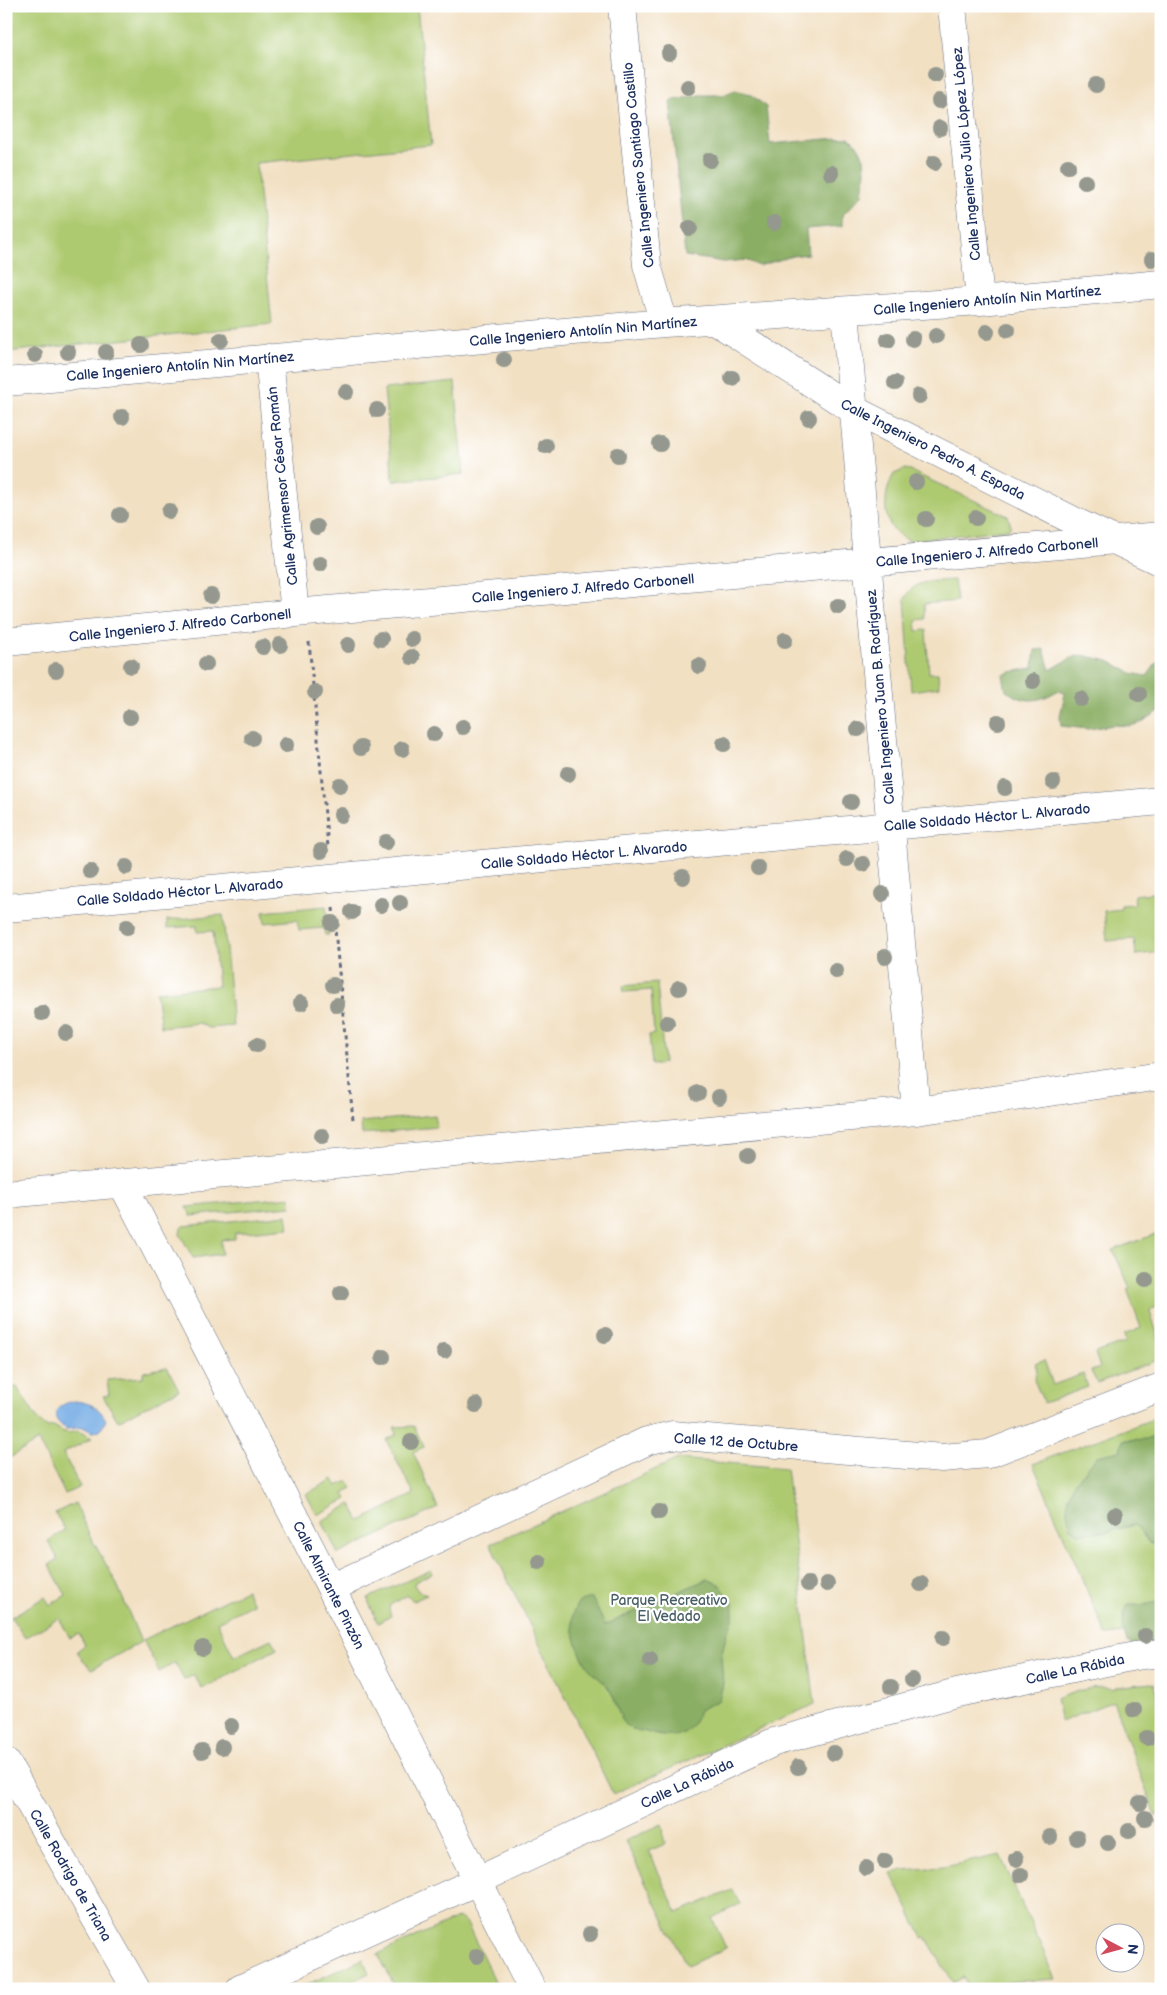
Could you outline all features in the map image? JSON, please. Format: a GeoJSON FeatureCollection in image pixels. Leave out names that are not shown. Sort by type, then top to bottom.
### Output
{"type":"FeatureCollection","features":[{"type":"Feature","properties":{"kind":"street","name":"Calle Ingeniero Santiago Castillo"},"geometry":{"type":"LineString","coordinates":[[622,6],[647,265],[664,323]]}},
{"type":"Feature","properties":{"kind":"street","name":"Calle Ingeniero Julio López López"},"geometry":{"type":"LineString","coordinates":[[952,6],[980,302]]}},
{"type":"Feature","properties":{"kind":"street","name":"Calle Ingeniero Antolín Nin Martínez"},"geometry":{"type":"LineString","coordinates":[[6,382],[664,323],[980,302],[1161,284]]}},
{"type":"Feature","properties":{"kind":"street","name":"Calle Ingeniero Juan B. Rodríguez"},"geometry":{"type":"LineString","coordinates":[[845,312],[852,409],[868,562],[916,1111]]}},
{"type":"Feature","properties":{"kind":"street","name":"Calle Ingeniero Pedro A. Espada"},"geometry":{"type":"LineString","coordinates":[[714,320],[852,409],[1082,525],[1161,562]]}},
{"type":"Feature","properties":{"kind":"street","name":"Calle Agrimensor César Román"},"geometry":{"type":"LineString","coordinates":[[269,358],[295,613]]}},
{"type":"Feature","properties":{"kind":"street","name":"Calle Ingeniero J. Alfredo Carbonell"},"geometry":{"type":"LineString","coordinates":[[6,642],[295,613],[1161,536]]}},
{"type":"Feature","properties":{"kind":"street","name":"Calle Soldado Héctor L. Alvarado"},"geometry":{"type":"LineString","coordinates":[[6,908],[1161,800]]}},
{"type":"Feature","properties":{"kind":"street"},"geometry":{"type":"LineString","coordinates":[[6,1194],[916,1111],[1161,1076]]}},
{"type":"Feature","properties":{"kind":"street","name":"Calle Almirante Pinzón"},"geometry":{"type":"LineString","coordinates":[[122,1183],[331,1588],[532,1989]]}},
{"type":"Feature","properties":{"kind":"street","name":"Calle 12 de Octubre"},"geometry":{"type":"LineString","coordinates":[[331,1588],[647,1441],[672,1435],[942,1458],[988,1454],[1161,1387]]}},
{"type":"Feature","properties":{"kind":"street","name":"Calle La Rábida"},"geometry":{"type":"LineString","coordinates":[[240,1989],[774,1742],[957,1693],[1135,1656],[1161,1653]]}},
{"type":"Feature","properties":{"kind":"street","name":"Calle Rodrigo de Triana"},"geometry":{"type":"LineString","coordinates":[[6,1762],[136,1989]]}},
{"type":"Feature","properties":{"kind":"green space"},"geometry":{"type":"Polygon","coordinates":[[[6,6],[417,6],[431,145],[256,163],[272,324],[6,352],[6,6]]]}},
{"type":"Feature","properties":{"kind":"green space"},"geometry":{"type":"Polygon","coordinates":[[[735,90],[751,94],[766,107],[770,144],[849,137],[858,146],[864,158],[865,171],[862,195],[842,216],[842,226],[806,229],[808,254],[792,256],[759,266],[746,260],[724,262],[685,256],[670,101],[699,95],[723,95],[735,90]]]}},
{"type":"Feature","properties":{"kind":"green space"},"geometry":{"type":"Polygon","coordinates":[[[455,382],[464,474],[393,481],[384,389],[455,382]]]}},
{"type":"Feature","properties":{"kind":"green space"},"geometry":{"type":"Polygon","coordinates":[[[906,469],[1008,516],[1011,526],[1009,529],[910,541],[906,539],[899,535],[890,524],[887,517],[886,502],[888,487],[894,474],[906,469]]]}},
{"type":"Feature","properties":{"kind":"green space"},"geometry":{"type":"Polygon","coordinates":[[[954,580],[957,601],[924,604],[925,619],[916,620],[917,631],[926,630],[929,673],[938,673],[939,687],[911,691],[905,599],[909,592],[919,584],[932,581],[954,580]]]}},
{"type":"Feature","properties":{"kind":"green space"},"geometry":{"type":"Polygon","coordinates":[[[1044,649],[1050,670],[1071,658],[1082,655],[1109,661],[1131,673],[1147,676],[1161,657],[1161,710],[1142,722],[1131,726],[1114,725],[1088,729],[1061,726],[1060,716],[1065,693],[1057,691],[1043,698],[1032,700],[1020,698],[1006,691],[1003,675],[1033,668],[1035,650],[1044,649]]]}},
{"type":"Feature","properties":{"kind":"green space"},"geometry":{"type":"Polygon","coordinates":[[[1161,892],[1161,952],[1136,955],[1134,939],[1107,941],[1104,911],[1121,909],[1121,905],[1135,904],[1134,895],[1161,892]]]}},
{"type":"Feature","properties":{"kind":"green space"},"geometry":{"type":"Polygon","coordinates":[[[326,906],[329,935],[325,935],[324,928],[299,930],[297,920],[265,923],[263,912],[326,906]]]}},
{"type":"Feature","properties":{"kind":"green space"},"geometry":{"type":"Polygon","coordinates":[[[223,915],[233,1026],[208,1028],[199,1023],[161,1027],[156,992],[218,986],[213,931],[197,932],[197,926],[167,928],[167,920],[223,915]]]}},
{"type":"Feature","properties":{"kind":"green space"},"geometry":{"type":"Polygon","coordinates":[[[657,983],[664,1063],[652,1065],[649,1035],[654,1034],[651,990],[624,992],[623,986],[657,983]]]}},
{"type":"Feature","properties":{"kind":"green space"},"geometry":{"type":"Polygon","coordinates":[[[435,1115],[437,1127],[362,1134],[361,1122],[435,1115]]]}},
{"type":"Feature","properties":{"kind":"green space"},"geometry":{"type":"Polygon","coordinates":[[[290,1197],[291,1206],[191,1216],[187,1207],[290,1197]]]}},
{"type":"Feature","properties":{"kind":"green space"},"geometry":{"type":"Polygon","coordinates":[[[287,1215],[289,1228],[235,1233],[235,1239],[221,1240],[222,1254],[193,1258],[180,1234],[181,1228],[184,1226],[287,1215]]]}},
{"type":"Feature","properties":{"kind":"green space"},"geometry":{"type":"Polygon","coordinates":[[[1161,1232],[1161,1305],[1150,1312],[1161,1345],[1161,1359],[1097,1383],[1091,1371],[1100,1368],[1095,1353],[1126,1342],[1124,1335],[1141,1328],[1127,1289],[1130,1288],[1113,1250],[1161,1232]]]}},
{"type":"Feature","properties":{"kind":"green space"},"geometry":{"type":"Polygon","coordinates":[[[1044,1360],[1053,1385],[1083,1374],[1088,1387],[1044,1403],[1034,1380],[1037,1370],[1035,1364],[1044,1360]]]}},
{"type":"Feature","properties":{"kind":"green space"},"geometry":{"type":"Polygon","coordinates":[[[167,1367],[179,1390],[118,1421],[103,1396],[109,1395],[107,1380],[143,1377],[143,1372],[167,1367]]]}},
{"type":"Feature","properties":{"kind":"green space"},"geometry":{"type":"Polygon","coordinates":[[[17,1387],[38,1420],[46,1427],[54,1426],[68,1433],[78,1431],[92,1438],[63,1453],[80,1487],[65,1494],[38,1441],[6,1460],[6,1388],[17,1387]]]}},
{"type":"Feature","properties":{"kind":"green space"},"geometry":{"type":"Polygon","coordinates":[[[1161,1416],[1161,1629],[1106,1635],[1033,1464],[1161,1416]]]}},
{"type":"Feature","properties":{"kind":"green space"},"geometry":{"type":"Polygon","coordinates":[[[414,1426],[424,1447],[413,1452],[438,1508],[338,1554],[322,1521],[351,1504],[360,1521],[414,1494],[386,1440],[397,1434],[394,1427],[414,1426]]]}},
{"type":"Feature","properties":{"kind":"green space"},"geometry":{"type":"Polygon","coordinates":[[[1161,1433],[1161,1543],[1150,1544],[1134,1525],[1107,1532],[1078,1533],[1070,1527],[1067,1511],[1068,1496],[1074,1484],[1097,1456],[1120,1451],[1123,1440],[1149,1439],[1161,1433]]]}},
{"type":"Feature","properties":{"kind":"green space","name":"Parque Recreativo El Vedado"},"geometry":{"type":"Polygon","coordinates":[[[678,1459],[786,1468],[815,1704],[613,1794],[490,1544],[678,1459]]]}},
{"type":"Feature","properties":{"kind":"green space"},"geometry":{"type":"Polygon","coordinates":[[[333,1479],[337,1486],[348,1481],[352,1488],[344,1493],[347,1499],[317,1515],[306,1494],[333,1479]]]}},
{"type":"Feature","properties":{"kind":"green space"},"geometry":{"type":"Polygon","coordinates":[[[75,1503],[90,1536],[116,1582],[141,1642],[92,1669],[83,1661],[77,1651],[85,1645],[79,1634],[70,1638],[59,1618],[25,1638],[11,1617],[45,1597],[50,1605],[66,1595],[49,1565],[58,1559],[48,1541],[65,1530],[55,1513],[75,1503]]]}},
{"type":"Feature","properties":{"kind":"green space"},"geometry":{"type":"Polygon","coordinates":[[[431,1570],[432,1573],[415,1582],[414,1585],[419,1592],[427,1595],[413,1601],[408,1595],[390,1605],[391,1616],[378,1623],[368,1598],[431,1570]]]}},
{"type":"Feature","properties":{"kind":"green space"},"geometry":{"type":"Polygon","coordinates":[[[707,1579],[719,1584],[733,1603],[733,1620],[727,1633],[721,1656],[723,1684],[719,1700],[699,1710],[691,1727],[679,1735],[655,1735],[630,1728],[621,1718],[613,1696],[605,1683],[588,1667],[580,1652],[573,1628],[574,1612],[577,1604],[592,1598],[605,1625],[707,1579]]]}},
{"type":"Feature","properties":{"kind":"green space"},"geometry":{"type":"Polygon","coordinates":[[[246,1590],[253,1604],[217,1622],[234,1657],[271,1639],[277,1649],[202,1689],[194,1675],[184,1680],[175,1663],[159,1672],[143,1640],[246,1590]]]}},
{"type":"Feature","properties":{"kind":"green space"},"geometry":{"type":"Polygon","coordinates":[[[1161,1601],[1161,1649],[1140,1649],[1127,1642],[1123,1623],[1128,1605],[1144,1605],[1161,1601]]]}},
{"type":"Feature","properties":{"kind":"green space"},"geometry":{"type":"Polygon","coordinates":[[[1151,1683],[1155,1685],[1161,1720],[1161,1815],[1156,1816],[1113,1701],[1061,1722],[1056,1699],[1092,1688],[1106,1687],[1113,1689],[1115,1687],[1151,1683]]]}},
{"type":"Feature","properties":{"kind":"green space"},"geometry":{"type":"Polygon","coordinates":[[[662,1824],[665,1844],[649,1851],[677,1913],[732,1890],[740,1904],[712,1918],[726,1948],[687,1966],[625,1841],[662,1824]]]}},
{"type":"Feature","properties":{"kind":"green space"},"geometry":{"type":"Polygon","coordinates":[[[1000,1855],[1056,1979],[1010,1982],[985,1989],[969,1989],[964,1977],[953,1983],[926,1937],[923,1938],[891,1874],[903,1870],[943,1867],[1000,1855]]]}},
{"type":"Feature","properties":{"kind":"green space"},"geometry":{"type":"Polygon","coordinates":[[[459,1917],[467,1924],[499,1989],[396,1989],[378,1954],[459,1917]]]}},
{"type":"Feature","properties":{"kind":"green space"},"geometry":{"type":"Polygon","coordinates":[[[363,1959],[369,1973],[339,1989],[297,1989],[363,1959]]]}},
{"type":"Feature","properties":{"kind":"water"},"geometry":{"type":"Polygon","coordinates":[[[75,1401],[90,1404],[100,1411],[106,1420],[100,1431],[92,1432],[83,1427],[67,1429],[61,1425],[55,1416],[58,1408],[75,1401]]]}}]}
